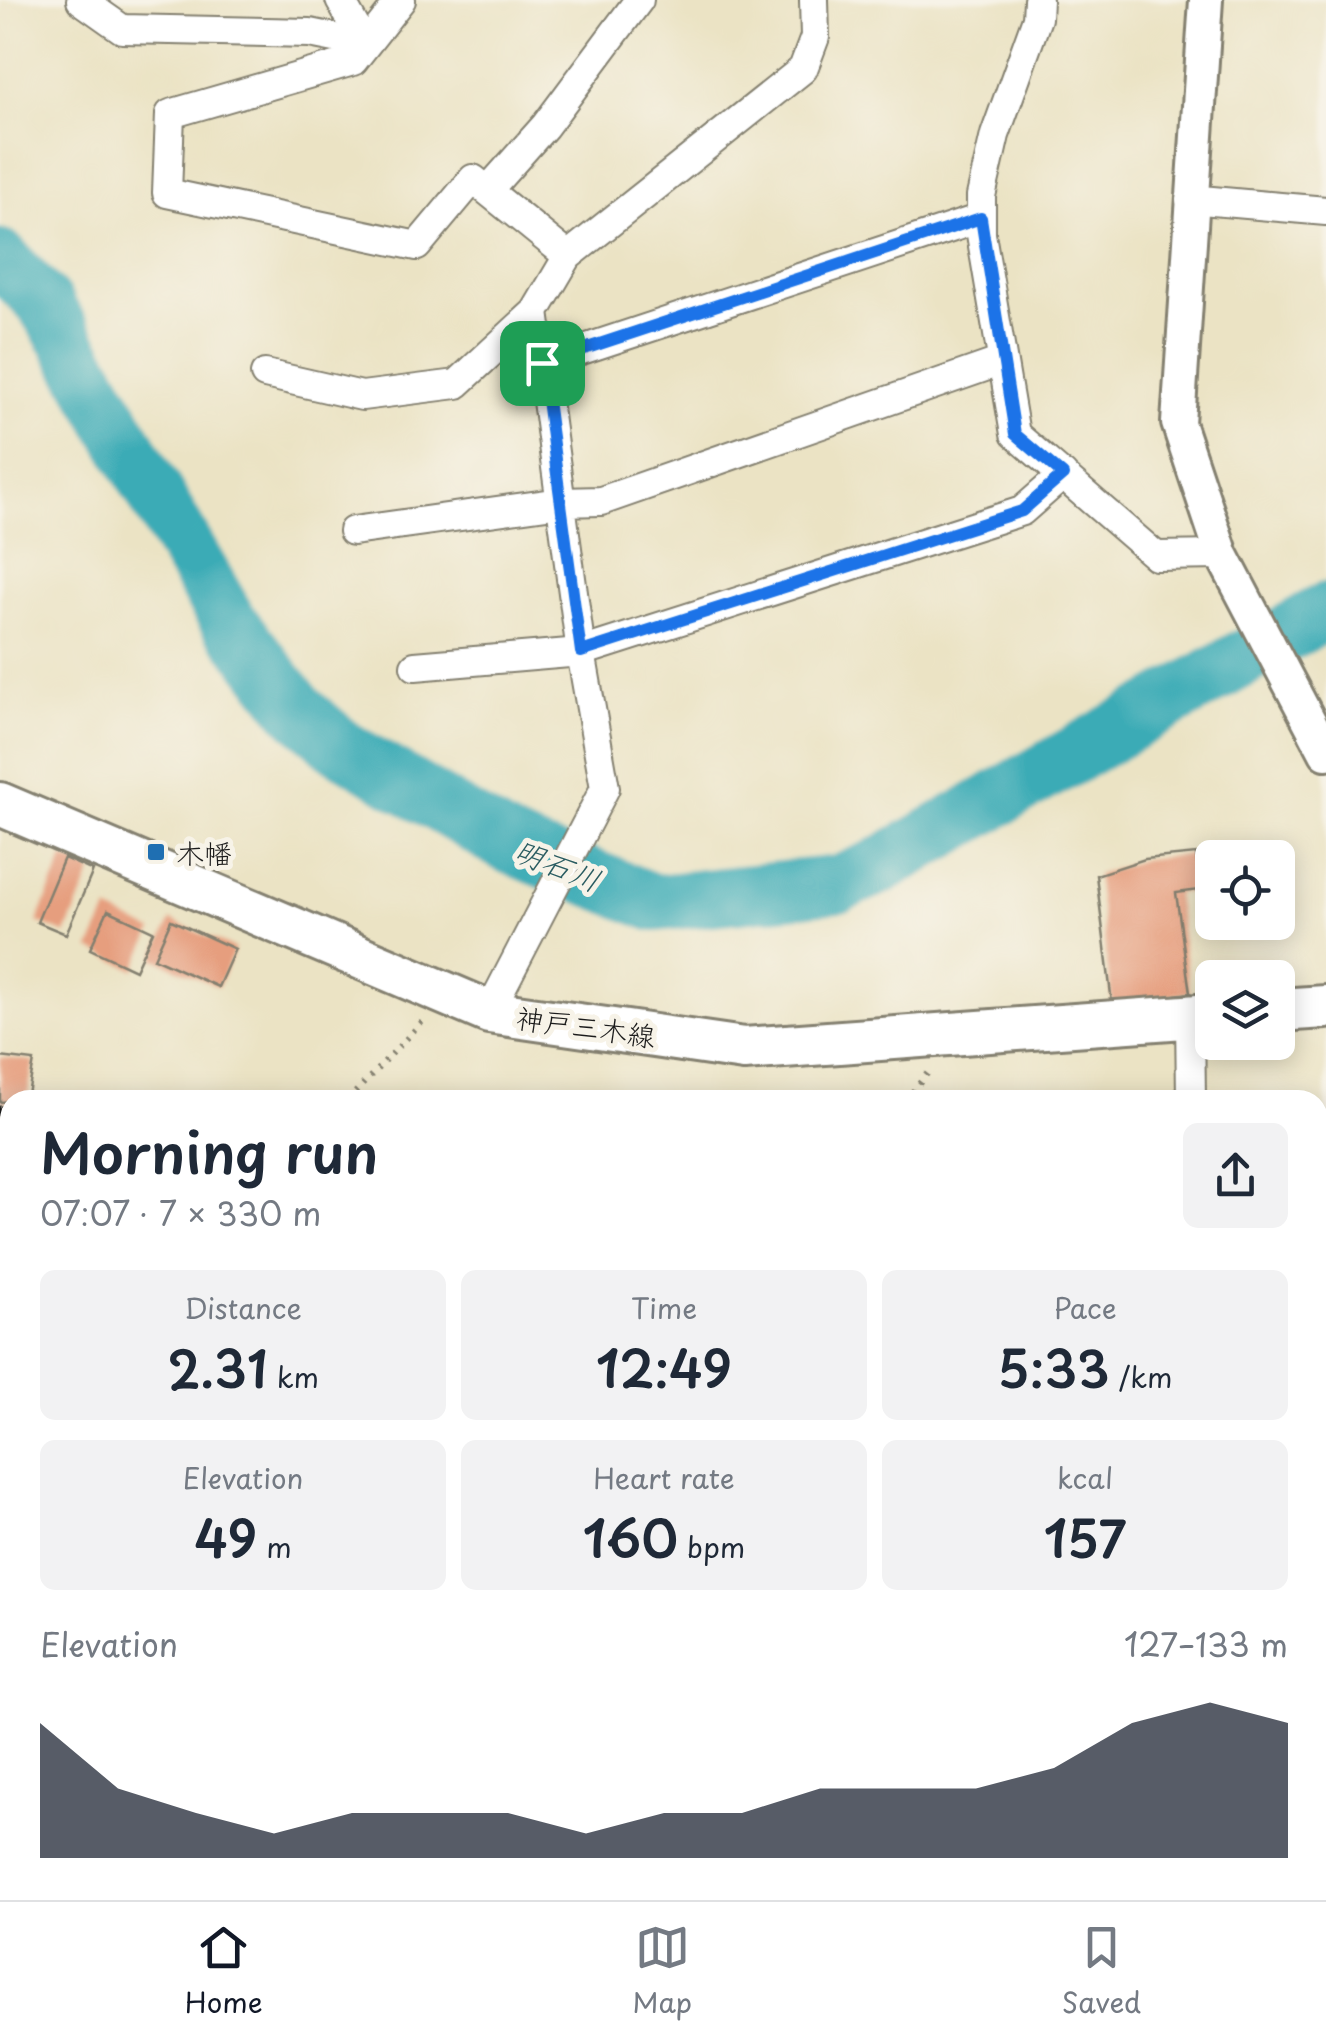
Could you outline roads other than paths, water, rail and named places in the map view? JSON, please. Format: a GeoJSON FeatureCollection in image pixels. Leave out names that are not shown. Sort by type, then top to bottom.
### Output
{"type":"FeatureCollection","features":[{"type":"Feature","properties":{"kind":"main road","name":"神戸三木線"},"geometry":{"type":"LineString","coordinates":[[0,804],[451,992],[488,1012],[744,1049],[1195,1015]]}},
{"type":"Feature","properties":{"kind":"main road"},"geometry":{"type":"LineString","coordinates":[[1295,1009],[1326,1007]]}},
{"type":"Feature","properties":{"kind":"street"},"geometry":{"type":"LineString","coordinates":[[81,0],[122,29],[310,33],[366,44]]}},
{"type":"Feature","properties":{"kind":"street"},"geometry":{"type":"LineString","coordinates":[[340,0],[366,44]]}},
{"type":"Feature","properties":{"kind":"street"},"geometry":{"type":"LineString","coordinates":[[401,0],[353,61],[170,114],[167,193],[417,246],[474,179],[568,256]]}},
{"type":"Feature","properties":{"kind":"street"},"geometry":{"type":"LineString","coordinates":[[488,190],[545,126],[639,0]]}},
{"type":"Feature","properties":{"kind":"street"},"geometry":{"type":"LineString","coordinates":[[265,374],[362,396],[456,384],[535,312],[568,256],[803,69],[814,37],[814,0]]}},
{"type":"Feature","properties":{"kind":"street"},"geometry":{"type":"LineString","coordinates":[[1038,0],[1036,18],[995,135],[981,196],[981,218],[1015,434],[1156,556],[1222,555]]}},
{"type":"Feature","properties":{"kind":"street"},"geometry":{"type":"LineString","coordinates":[[1206,0],[1178,423],[1222,555],[1326,753]]}},
{"type":"Feature","properties":{"kind":"street"},"geometry":{"type":"LineString","coordinates":[[1190,199],[1326,211]]}},
{"type":"Feature","properties":{"kind":"street"},"geometry":{"type":"LineString","coordinates":[[542,363],[981,218]]}},
{"type":"Feature","properties":{"kind":"street"},"geometry":{"type":"LineString","coordinates":[[488,1012],[605,788],[581,652],[535,312]]}},
{"type":"Feature","properties":{"kind":"street"},"geometry":{"type":"LineString","coordinates":[[354,531],[561,502],[601,501],[1002,361]]}},
{"type":"Feature","properties":{"kind":"street"},"geometry":{"type":"LineString","coordinates":[[414,666],[581,652],[1022,511],[1063,475]]}},
{"type":"Feature","properties":{"kind":"street"},"geometry":{"type":"LineString","coordinates":[[1191,1090],[1195,1060]]}},
{"type":"Feature","properties":{"kind":"waterway","name":"明石川"},"geometry":{"type":"LineString","coordinates":[[0,258],[44,303],[228,621],[298,710],[341,747],[509,845],[655,903],[839,884],[878,867],[1326,611]]}},
{"type":"Feature","properties":{"kind":"place","name":"木幡"},"geometry":{"type":"Point","coordinates":[156,852]}}]}
